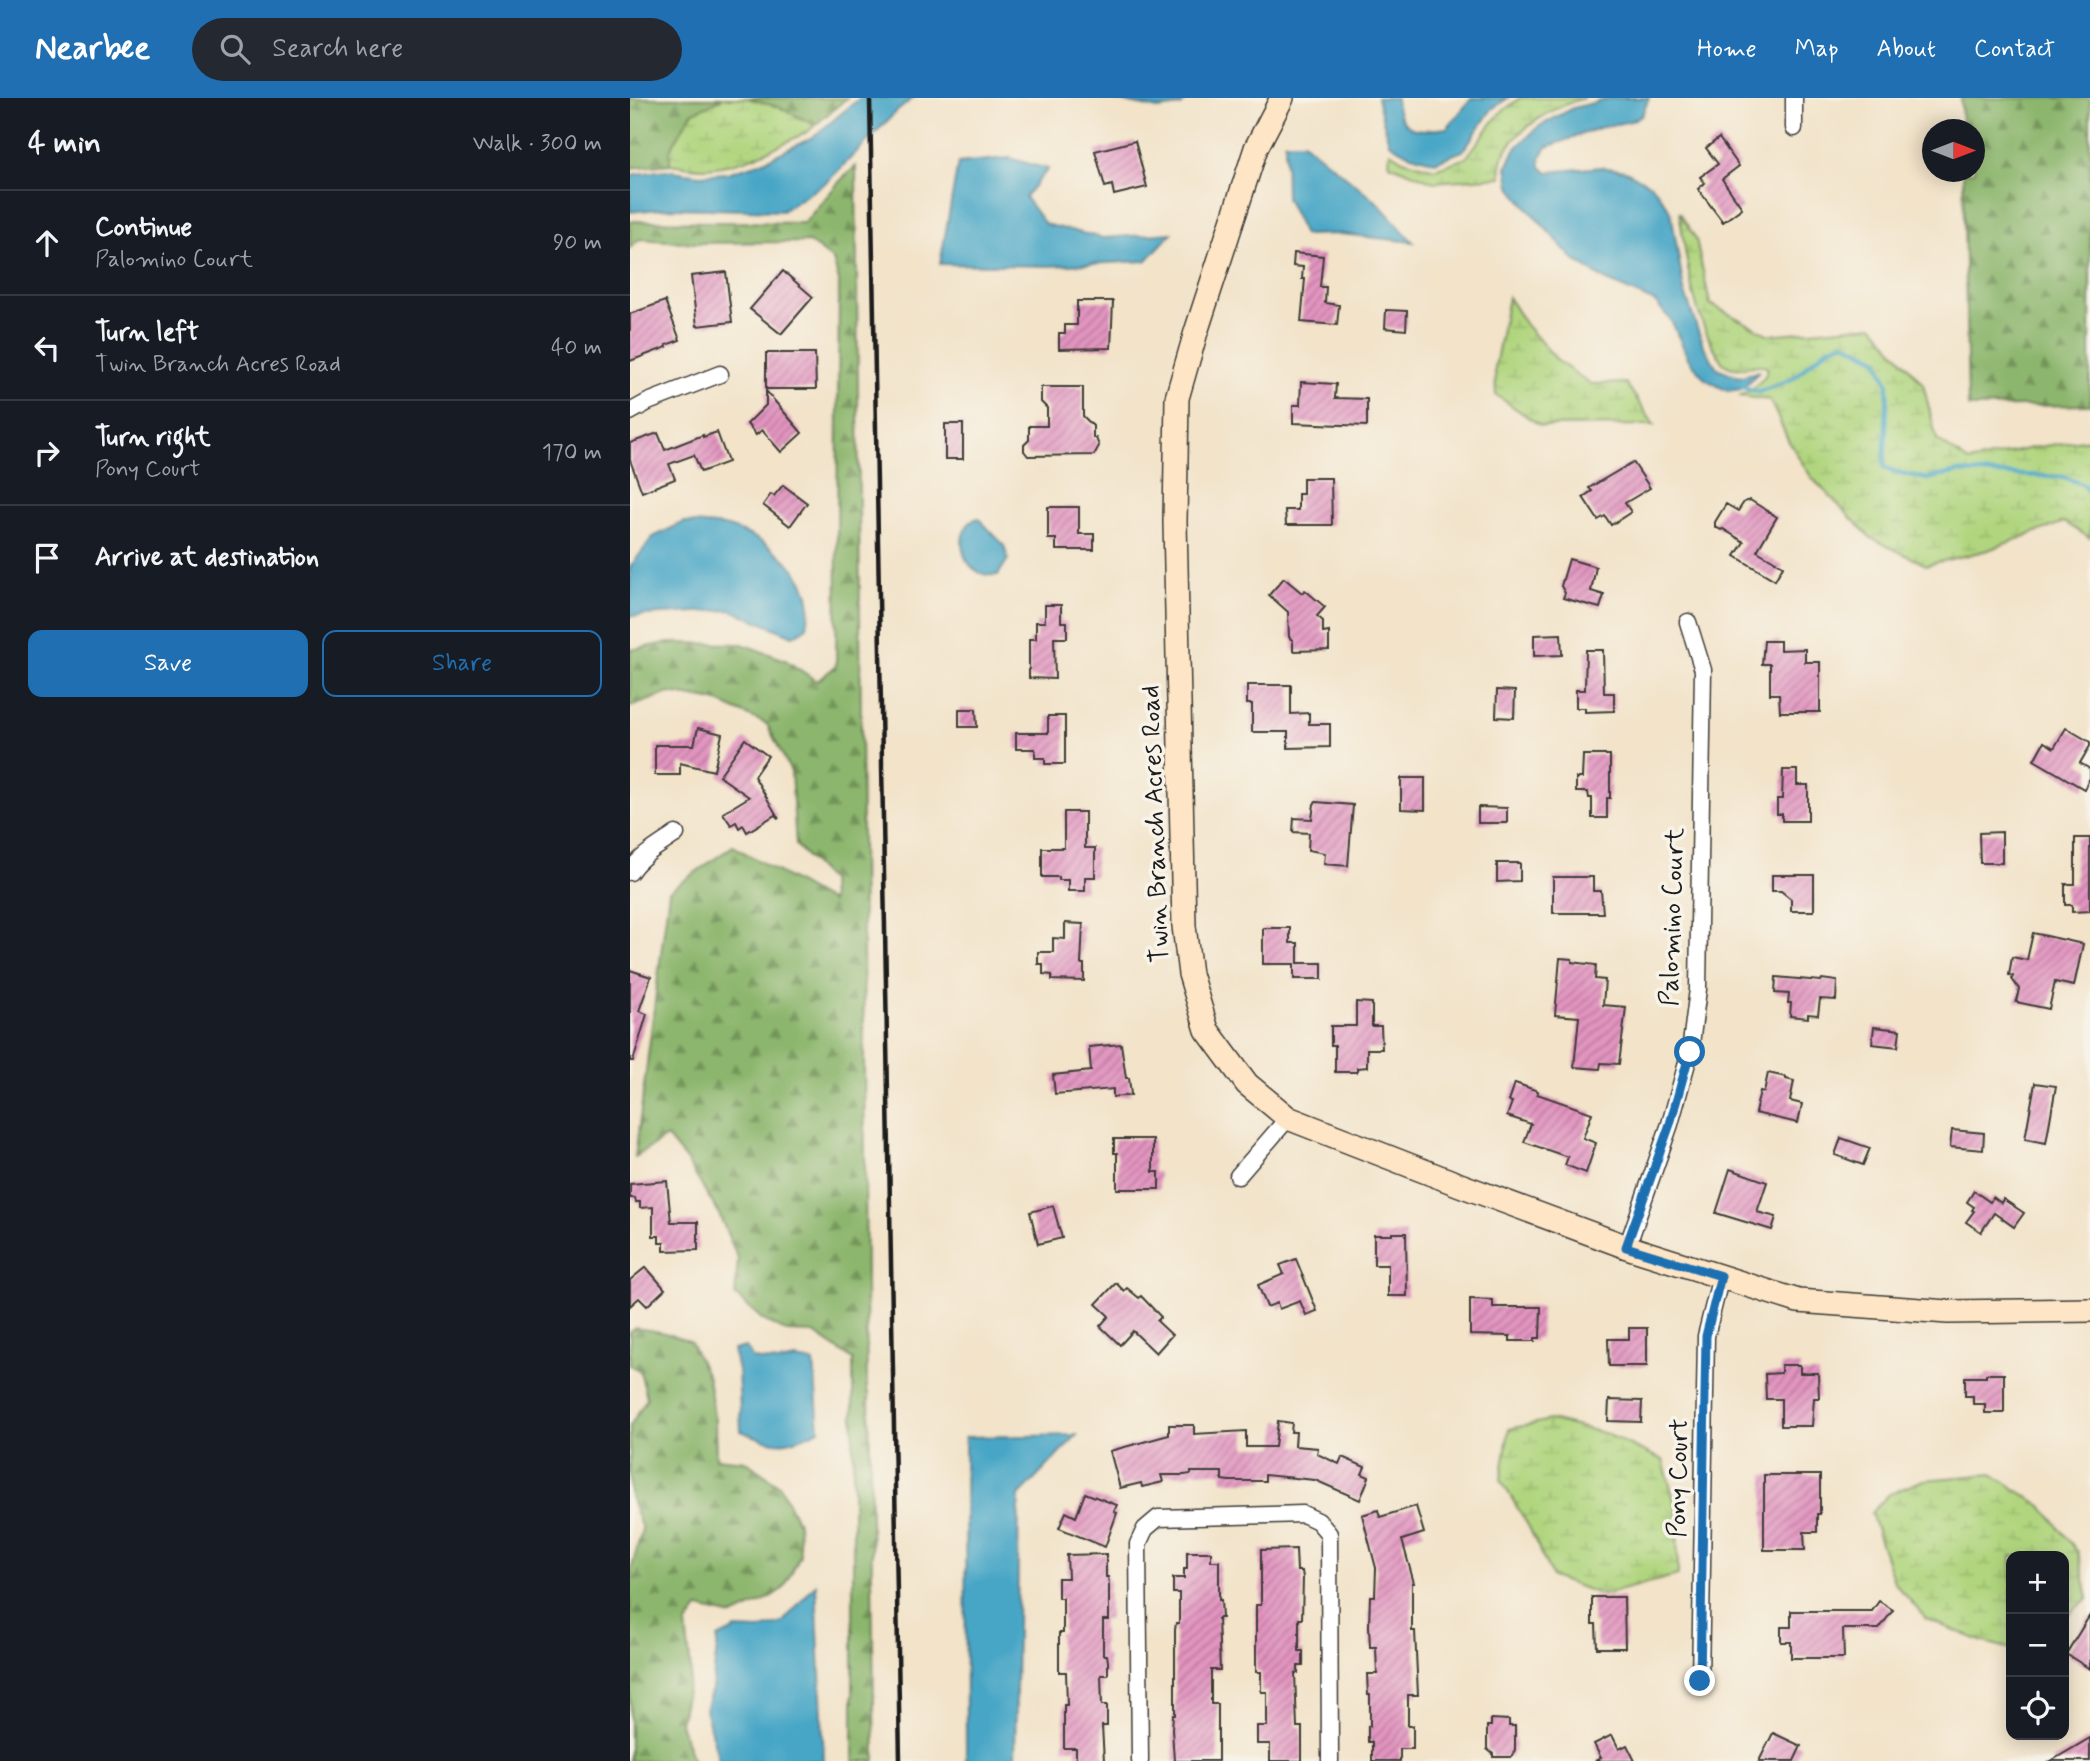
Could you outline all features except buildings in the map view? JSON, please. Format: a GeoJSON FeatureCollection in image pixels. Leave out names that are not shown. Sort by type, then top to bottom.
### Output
{"type":"FeatureCollection","features":[{"type":"Feature","properties":{"kind":"street","name":"Twin Branch Acres Road"},"geometry":{"type":"LineString","coordinates":[[1282,98],[1256,148],[1177,398],[1175,522],[1184,926],[1190,974],[1208,1030],[1247,1084],[1288,1118],[1626,1247],[1798,1301],[1948,1312],[2090,1310]]}},
{"type":"Feature","properties":{"kind":"street"},"geometry":{"type":"LineString","coordinates":[[1794,98],[1794,128]]}},
{"type":"Feature","properties":{"kind":"street"},"geometry":{"type":"LineString","coordinates":[[630,412],[648,401],[720,374]]}},
{"type":"Feature","properties":{"kind":"street","name":"Palomino Court"},"geometry":{"type":"LineString","coordinates":[[1626,1247],[1674,1112],[1690,1052],[1700,976],[1703,670],[1688,622]]}},
{"type":"Feature","properties":{"kind":"street"},"geometry":{"type":"LineString","coordinates":[[630,872],[654,849],[676,834]]}},
{"type":"Feature","properties":{"kind":"street"},"geometry":{"type":"LineString","coordinates":[[1238,1176],[1288,1118]]}},
{"type":"Feature","properties":{"kind":"street","name":"Pony Court"},"geometry":{"type":"LineString","coordinates":[[1700,1681],[1706,1336],[1721,1276]]}},
{"type":"Feature","properties":{"kind":"street"},"geometry":{"type":"LineString","coordinates":[[1140,1761],[1138,1544],[1145,1529],[1158,1518],[1303,1514],[1318,1521],[1329,1534],[1330,1761]]}},
{"type":"Feature","properties":{"kind":"green space"},"geometry":{"type":"Polygon","coordinates":[[[630,98],[723,98],[692,113],[670,150],[670,164],[630,168],[630,98]]]}},
{"type":"Feature","properties":{"kind":"green space"},"geometry":{"type":"Polygon","coordinates":[[[723,98],[747,98],[778,107],[815,125],[809,131],[771,149],[731,164],[703,168],[670,164],[670,150],[692,113],[723,98]]]}},
{"type":"Feature","properties":{"kind":"green space"},"geometry":{"type":"Polygon","coordinates":[[[747,98],[847,98],[815,125],[778,107],[747,98]]]}},
{"type":"Feature","properties":{"kind":"green space"},"geometry":{"type":"Polygon","coordinates":[[[1520,98],[1585,98],[1543,116],[1517,137],[1507,149],[1501,177],[1434,182],[1389,164],[1390,152],[1403,160],[1435,169],[1466,158],[1499,114],[1520,98]]]}},
{"type":"Feature","properties":{"kind":"green space"},"geometry":{"type":"Polygon","coordinates":[[[1961,98],[2090,98],[2090,405],[1968,407],[1963,182],[1985,182],[1985,119],[1962,119],[1961,98]]]}},
{"type":"Feature","properties":{"kind":"green space"},"geometry":{"type":"Polygon","coordinates":[[[856,166],[867,1391],[875,1761],[853,1761],[853,1360],[814,1333],[787,1332],[763,1320],[735,1295],[738,1259],[719,1214],[686,1160],[667,1137],[635,1157],[669,891],[733,846],[831,902],[830,881],[796,845],[791,772],[767,724],[716,701],[669,693],[630,707],[630,650],[666,643],[742,644],[785,660],[817,681],[836,666],[839,281],[833,260],[809,242],[695,243],[640,239],[630,248],[630,221],[804,223],[856,166]]]}},
{"type":"Feature","properties":{"kind":"green space"},"geometry":{"type":"Polygon","coordinates":[[[1679,212],[1696,239],[1710,304],[1769,335],[1873,325],[1923,384],[1937,440],[1969,462],[2090,439],[2090,538],[2064,522],[1988,550],[1926,565],[1871,538],[1812,478],[1789,442],[1770,400],[1739,396],[1756,385],[1768,369],[1759,365],[1729,367],[1720,359],[1701,320],[1679,212]]]}},
{"type":"Feature","properties":{"kind":"green space"},"geometry":{"type":"Polygon","coordinates":[[[1508,297],[1526,325],[1558,361],[1590,384],[1626,383],[1654,425],[1541,426],[1496,395],[1495,367],[1508,297]]]}},
{"type":"Feature","properties":{"kind":"green space"},"geometry":{"type":"Polygon","coordinates":[[[636,1328],[690,1341],[708,1378],[715,1421],[716,1458],[745,1461],[780,1486],[798,1523],[800,1555],[784,1588],[763,1602],[733,1616],[699,1608],[686,1625],[691,1672],[680,1723],[693,1761],[630,1761],[630,1574],[642,1529],[630,1496],[630,1426],[647,1398],[640,1371],[630,1365],[630,1332],[636,1328]]]}},
{"type":"Feature","properties":{"kind":"green space"},"geometry":{"type":"Polygon","coordinates":[[[1550,1420],[1604,1433],[1663,1460],[1677,1511],[1678,1575],[1602,1595],[1552,1577],[1529,1527],[1501,1480],[1509,1429],[1550,1420]]]}},
{"type":"Feature","properties":{"kind":"green space"},"geometry":{"type":"Polygon","coordinates":[[[1992,1474],[2042,1506],[2078,1552],[2088,1598],[2069,1614],[2069,1551],[2006,1551],[2006,1648],[1981,1641],[1926,1619],[1894,1582],[1871,1513],[1889,1494],[1924,1480],[1992,1474]]]}},
{"type":"Feature","properties":{"kind":"water"},"geometry":{"type":"Polygon","coordinates":[[[860,98],[913,98],[828,181],[782,211],[671,208],[630,212],[630,175],[666,170],[700,175],[727,173],[760,163],[813,137],[860,98]]]}},
{"type":"Feature","properties":{"kind":"water"},"geometry":{"type":"Polygon","coordinates":[[[1105,98],[1188,98],[1181,106],[1158,109],[1105,98]]]}},
{"type":"Feature","properties":{"kind":"water"},"geometry":{"type":"Polygon","coordinates":[[[1377,98],[1396,98],[1405,124],[1411,128],[1427,130],[1447,128],[1472,98],[1508,98],[1492,109],[1463,151],[1435,162],[1408,154],[1389,143],[1377,98]]]}},
{"type":"Feature","properties":{"kind":"water"},"geometry":{"type":"Polygon","coordinates":[[[1612,98],[1649,98],[1642,115],[1631,121],[1602,127],[1547,147],[1540,158],[1541,167],[1547,172],[1602,167],[1626,171],[1653,186],[1671,212],[1684,290],[1703,345],[1717,368],[1739,377],[1760,371],[1741,389],[1727,391],[1705,379],[1688,358],[1671,320],[1655,302],[1605,280],[1573,259],[1510,186],[1507,167],[1515,149],[1538,127],[1573,108],[1612,98]]]}},
{"type":"Feature","properties":{"kind":"water"},"geometry":{"type":"Polygon","coordinates":[[[1285,142],[1303,142],[1376,201],[1413,242],[1340,234],[1304,235],[1286,198],[1285,142]]]}},
{"type":"Feature","properties":{"kind":"water"},"geometry":{"type":"Polygon","coordinates":[[[1009,158],[1048,169],[1025,197],[1045,224],[1103,238],[1172,233],[1146,261],[1049,266],[940,264],[958,163],[1009,158]]]}},
{"type":"Feature","properties":{"kind":"water"},"geometry":{"type":"Polygon","coordinates":[[[978,518],[1004,545],[1008,559],[998,575],[985,574],[975,569],[967,562],[963,552],[964,531],[978,518]]]}},
{"type":"Feature","properties":{"kind":"water"},"geometry":{"type":"Polygon","coordinates":[[[684,522],[717,525],[741,531],[779,554],[805,587],[810,603],[807,627],[793,636],[731,610],[630,616],[630,567],[653,537],[684,522]]]}},
{"type":"Feature","properties":{"kind":"water"},"geometry":{"type":"Polygon","coordinates":[[[746,1347],[753,1359],[779,1362],[796,1359],[814,1362],[819,1430],[788,1442],[772,1442],[741,1431],[738,1371],[733,1350],[746,1347]]]}},
{"type":"Feature","properties":{"kind":"water"},"geometry":{"type":"Polygon","coordinates":[[[1077,1435],[1019,1496],[1015,1761],[966,1761],[965,1437],[1077,1435]]]}},
{"type":"Feature","properties":{"kind":"water"},"geometry":{"type":"Polygon","coordinates":[[[816,1584],[824,1761],[719,1761],[705,1709],[712,1689],[718,1638],[736,1629],[759,1630],[782,1623],[816,1584]]]}},
{"type":"Feature","properties":{"kind":"waterway"},"geometry":{"type":"LineString","coordinates":[[1739,386],[1759,392],[1792,379],[1827,349],[1844,342],[1878,360],[1888,385],[1884,467],[1927,479],[1958,472],[2064,477],[2084,485],[2090,494]]}},
{"type":"Feature","properties":{"kind":"railway"},"geometry":{"type":"LineString","coordinates":[[870,98],[900,1761]]}},
{"type":"Feature","properties":{"kind":"route"},"geometry":{"type":"LineString","coordinates":[[1690,1052],[1670,1124],[1626,1247],[1721,1276],[1706,1336],[1700,1681]]}}]}
